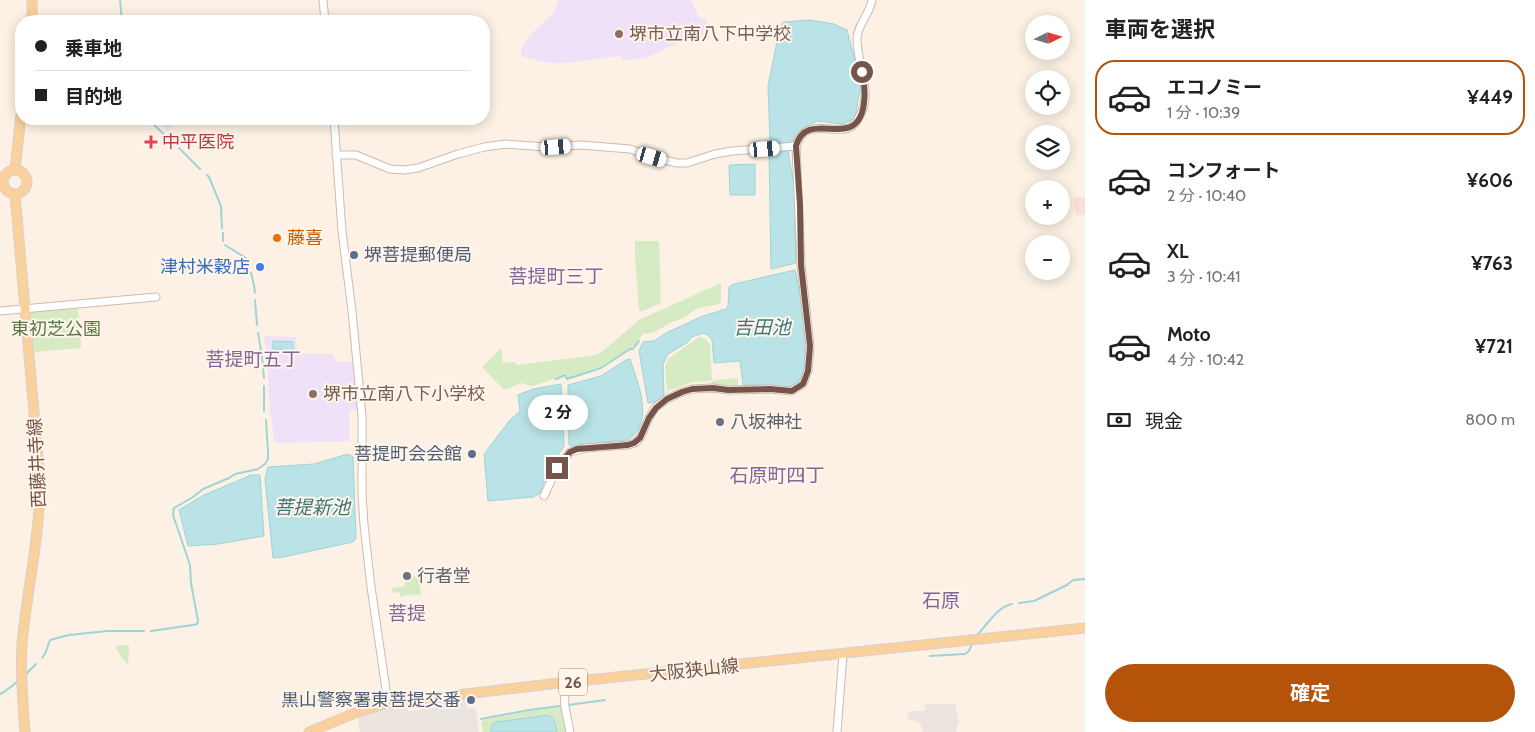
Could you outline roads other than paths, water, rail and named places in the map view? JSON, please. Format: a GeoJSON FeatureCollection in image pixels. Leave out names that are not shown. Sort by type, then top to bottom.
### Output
{"type":"FeatureCollection","features":[{"type":"Feature","properties":{"kind":"main road"},"geometry":{"type":"LineString","coordinates":[[32,0],[32,15]]}},
{"type":"Feature","properties":{"kind":"main road","name":"西藤井寺線"},"geometry":{"type":"LineString","coordinates":[[20,125],[14,170],[4,176],[3,184],[7,191],[15,194],[40,494],[37,542],[22,644],[25,732]]}},
{"type":"Feature","properties":{"kind":"main road"},"geometry":{"type":"LineString","coordinates":[[14,170],[22,172],[27,182],[22,192],[15,194]]}},
{"type":"Feature","properties":{"kind":"main road","name":"大阪狭山線"},"geometry":{"type":"LineString","coordinates":[[309,732],[355,713],[388,703],[1085,628]]}},
{"type":"Feature","properties":{"kind":"street"},"geometry":{"type":"LineString","coordinates":[[323,0],[324,15]]}},
{"type":"Feature","properties":{"kind":"street"},"geometry":{"type":"LineString","coordinates":[[544,496],[557,468],[570,452],[577,449],[634,443],[640,438],[656,408],[667,399],[682,392],[692,389],[713,388],[792,391],[803,384],[808,371],[810,346],[801,265],[800,205],[796,146],[798,140],[807,131],[818,128],[845,129],[854,124],[860,116],[865,98],[865,86],[857,38],[872,0]]}},
{"type":"Feature","properties":{"kind":"street"},"geometry":{"type":"LineString","coordinates":[[334,125],[344,247],[362,416],[364,525],[371,589],[388,703]]}},
{"type":"Feature","properties":{"kind":"street"},"geometry":{"type":"LineString","coordinates":[[336,155],[356,155],[390,169],[414,170],[458,154],[506,144],[548,147],[581,145],[630,149],[677,163],[687,163],[732,151],[796,146]]}},
{"type":"Feature","properties":{"kind":"street"},"geometry":{"type":"LineString","coordinates":[[0,311],[156,297]]}},
{"type":"Feature","properties":{"kind":"street"},"geometry":{"type":"LineString","coordinates":[[837,732],[843,654]]}},
{"type":"Feature","properties":{"kind":"street"},"geometry":{"type":"LineString","coordinates":[[564,683],[565,707],[570,732]]}},
{"type":"Feature","properties":{"kind":"water"},"geometry":{"type":"Polygon","coordinates":[[[809,20],[834,24],[847,30],[861,85],[855,118],[843,124],[817,121],[803,128],[790,144],[770,142],[768,86],[779,32],[783,22],[809,20]]]}},
{"type":"Feature","properties":{"kind":"water"},"geometry":{"type":"Polygon","coordinates":[[[788,151],[794,185],[796,263],[771,269],[769,152],[788,151]]]}},
{"type":"Feature","properties":{"kind":"water"},"geometry":{"type":"Polygon","coordinates":[[[755,164],[755,195],[730,195],[729,166],[755,164]]]}},
{"type":"Feature","properties":{"kind":"water","name":"吉田池"},"geometry":{"type":"Polygon","coordinates":[[[795,270],[802,306],[805,348],[804,370],[797,383],[787,387],[743,385],[740,361],[714,363],[712,340],[703,333],[692,337],[688,342],[668,354],[663,364],[664,395],[655,402],[648,403],[639,351],[643,342],[654,341],[666,333],[703,316],[726,309],[728,306],[729,287],[734,284],[795,270]]]}},
{"type":"Feature","properties":{"kind":"water"},"geometry":{"type":"Polygon","coordinates":[[[273,341],[293,342],[293,351],[273,349],[273,341]]]}},
{"type":"Feature","properties":{"kind":"water"},"geometry":{"type":"Polygon","coordinates":[[[630,359],[640,391],[643,413],[641,423],[636,432],[628,440],[569,445],[568,385],[601,376],[630,359]]]}},
{"type":"Feature","properties":{"kind":"water"},"geometry":{"type":"Polygon","coordinates":[[[561,384],[564,446],[553,462],[539,494],[533,497],[488,501],[484,454],[510,420],[520,411],[518,395],[533,389],[561,384]]]}},
{"type":"Feature","properties":{"kind":"water","name":"菩提新池"},"geometry":{"type":"Polygon","coordinates":[[[348,454],[353,457],[356,538],[353,542],[273,558],[265,479],[268,467],[314,464],[348,454]]]}},
{"type":"Feature","properties":{"kind":"water"},"geometry":{"type":"Polygon","coordinates":[[[251,475],[260,475],[264,536],[218,544],[188,546],[179,510],[202,496],[251,475]]]}},
{"type":"Feature","properties":{"kind":"water"},"geometry":{"type":"Polygon","coordinates":[[[549,715],[555,722],[557,732],[491,732],[492,725],[496,722],[549,715]]]}},
{"type":"Feature","properties":{"kind":"waterway"},"geometry":{"type":"LineString","coordinates":[[120,0],[121,15]]}},
{"type":"Feature","properties":{"kind":"waterway"},"geometry":{"type":"LineString","coordinates":[[154,125],[174,144]]}},
{"type":"Feature","properties":{"kind":"waterway"},"geometry":{"type":"LineString","coordinates":[[179,148],[200,169]]}},
{"type":"Feature","properties":{"kind":"waterway"},"geometry":{"type":"LineString","coordinates":[[207,175],[221,206],[222,228]]}},
{"type":"Feature","properties":{"kind":"waterway"},"geometry":{"type":"LineString","coordinates":[[223,233],[223,241]]}},
{"type":"Feature","properties":{"kind":"waterway"},"geometry":{"type":"LineString","coordinates":[[225,245],[246,258],[249,267]]}},
{"type":"Feature","properties":{"kind":"waterway"},"geometry":{"type":"LineString","coordinates":[[251,273],[255,293]]}},
{"type":"Feature","properties":{"kind":"waterway"},"geometry":{"type":"LineString","coordinates":[[255,300],[257,325]]}},
{"type":"Feature","properties":{"kind":"waterway"},"geometry":{"type":"LineString","coordinates":[[258,333],[264,378]]}},
{"type":"Feature","properties":{"kind":"waterway"},"geometry":{"type":"LineString","coordinates":[[556,379],[565,375],[567,379],[601,368],[630,349],[633,349],[639,341]]}},
{"type":"Feature","properties":{"kind":"waterway"},"geometry":{"type":"LineString","coordinates":[[264,386],[264,411]]}},
{"type":"Feature","properties":{"kind":"waterway"},"geometry":{"type":"LineString","coordinates":[[151,631],[193,625],[197,624],[198,621],[191,583],[190,565],[173,515],[174,508],[203,489],[235,474],[258,469],[265,464],[268,459],[266,420]]}},
{"type":"Feature","properties":{"kind":"waterway"},"geometry":{"type":"LineString","coordinates":[[1019,603],[1034,601],[1067,585],[1073,580],[1085,579]]}},
{"type":"Feature","properties":{"kind":"waterway"},"geometry":{"type":"LineString","coordinates":[[977,635],[997,612],[1012,604]]}},
{"type":"Feature","properties":{"kind":"waterway"},"geometry":{"type":"LineString","coordinates":[[42,658],[50,640],[69,635],[107,631],[144,631]]}},
{"type":"Feature","properties":{"kind":"waterway"},"geometry":{"type":"LineString","coordinates":[[930,656],[965,654],[969,651],[972,644]]}},
{"type":"Feature","properties":{"kind":"waterway"},"geometry":{"type":"LineString","coordinates":[[26,674],[36,664]]}},
{"type":"Feature","properties":{"kind":"waterway"},"geometry":{"type":"LineString","coordinates":[[0,694],[17,682]]}},
{"type":"Feature","properties":{"kind":"waterway"},"geometry":{"type":"LineString","coordinates":[[568,705],[605,700]]}},
{"type":"Feature","properties":{"kind":"waterway"},"geometry":{"type":"LineString","coordinates":[[481,719],[560,706]]}},
{"type":"Feature","properties":{"kind":"place","name":"堺市立南八下中学校"},"geometry":{"type":"Point","coordinates":[619,34]}},
{"type":"Feature","properties":{"kind":"place","name":"中平医院"},"geometry":{"type":"Point","coordinates":[151,142]}},
{"type":"Feature","properties":{"kind":"place","name":"藤喜"},"geometry":{"type":"Point","coordinates":[277,238]}},
{"type":"Feature","properties":{"kind":"place","name":"堺菩提郵便局"},"geometry":{"type":"Point","coordinates":[354,255]}},
{"type":"Feature","properties":{"kind":"place","name":"津村米穀店"},"geometry":{"type":"Point","coordinates":[260,267]}},
{"type":"Feature","properties":{"kind":"place","name":"堺市立南八下小学校"},"geometry":{"type":"Point","coordinates":[313,394]}},
{"type":"Feature","properties":{"kind":"place","name":"八坂神社"},"geometry":{"type":"Point","coordinates":[720,422]}},
{"type":"Feature","properties":{"kind":"place","name":"菩提町会会館"},"geometry":{"type":"Point","coordinates":[472,454]}},
{"type":"Feature","properties":{"kind":"place","name":"行者堂"},"geometry":{"type":"Point","coordinates":[407,576]}},
{"type":"Feature","properties":{"kind":"place","name":"黒山警察署東菩提交番"},"geometry":{"type":"Point","coordinates":[471,700]}},
{"type":"Feature","properties":{"kind":"district","name":"菩提町三丁"},"geometry":{"type":"Point","coordinates":[556,276]}},
{"type":"Feature","properties":{"kind":"district","name":"菩提町五丁"},"geometry":{"type":"Point","coordinates":[253,359]}},
{"type":"Feature","properties":{"kind":"district","name":"石原町四丁"},"geometry":{"type":"Point","coordinates":[777,475]}},
{"type":"Feature","properties":{"kind":"district","name":"石原"},"geometry":{"type":"Point","coordinates":[941,600]}},
{"type":"Feature","properties":{"kind":"district","name":"菩提"},"geometry":{"type":"Point","coordinates":[407,613]}},
{"type":"Feature","properties":{"kind":"park label","name":"東初芝公園"},"geometry":{"type":"Point","coordinates":[56,329]}}]}
